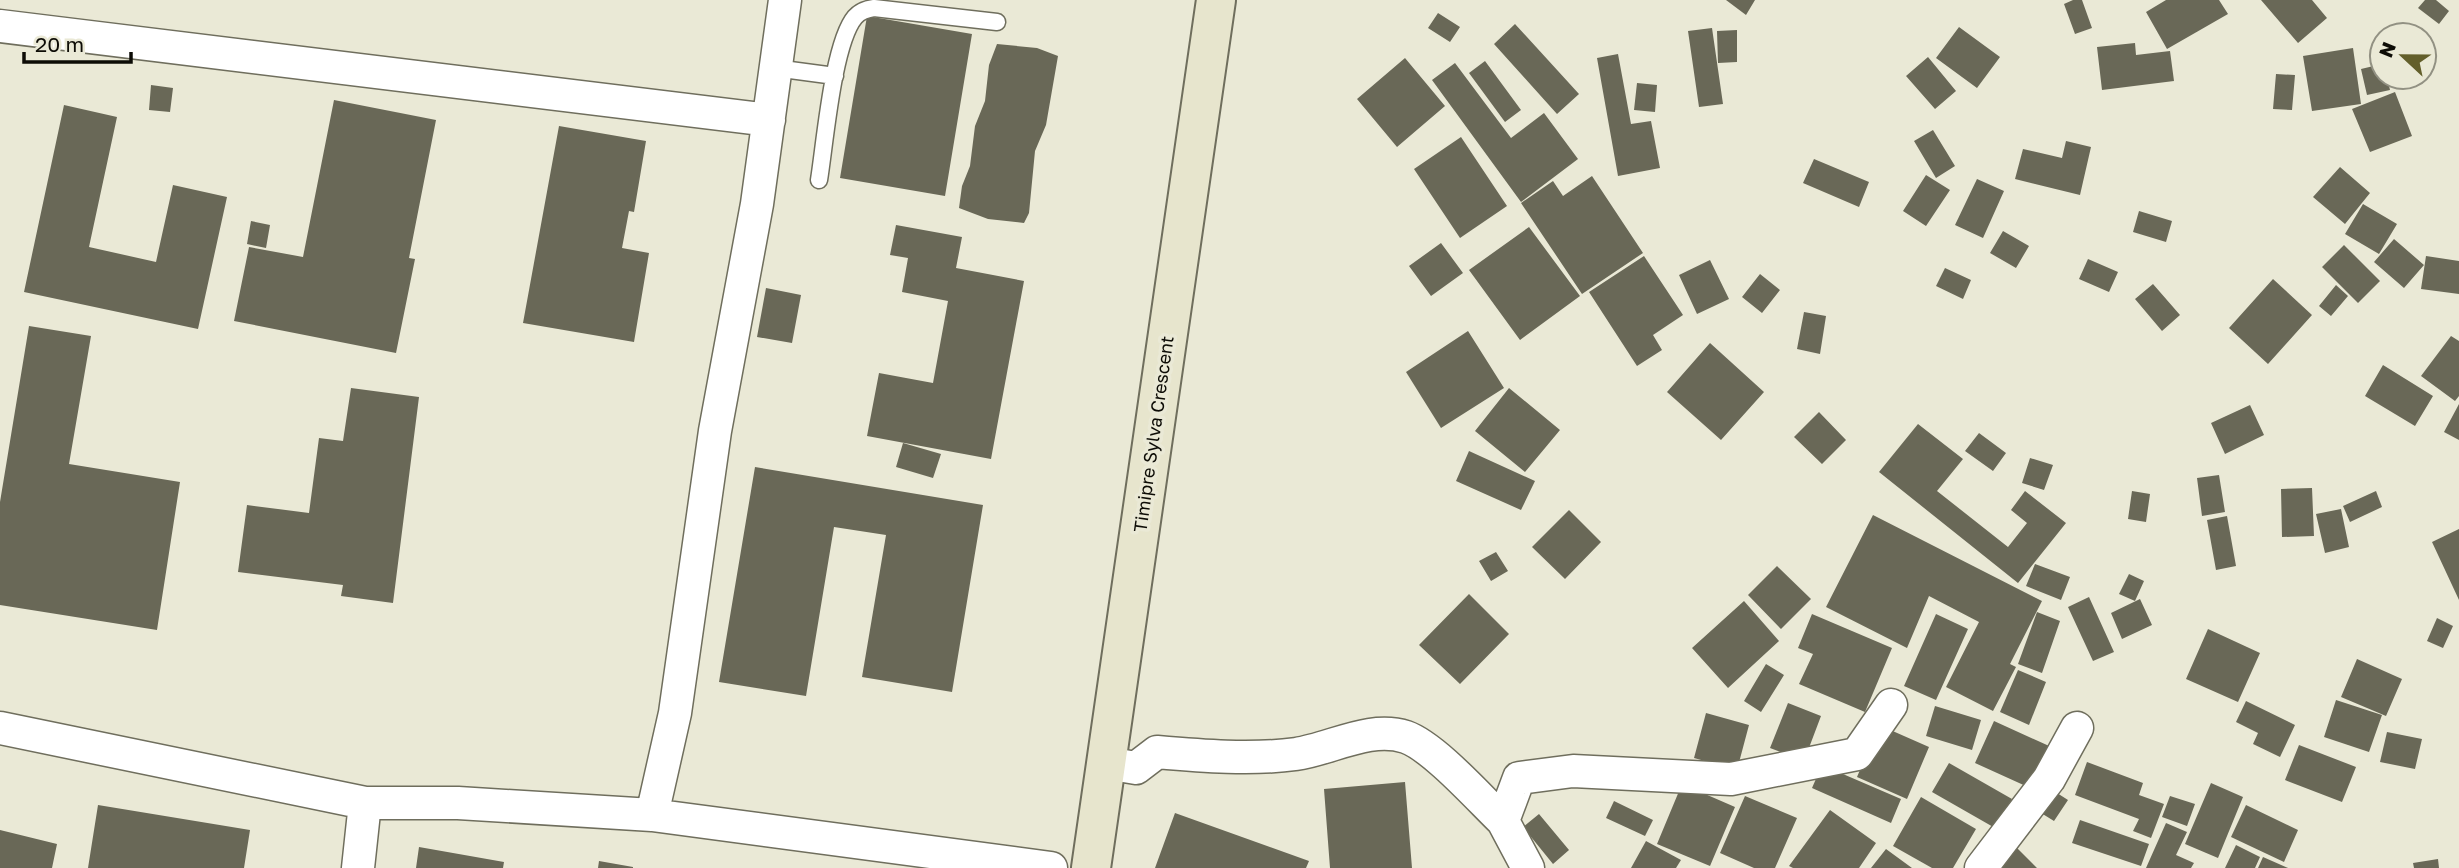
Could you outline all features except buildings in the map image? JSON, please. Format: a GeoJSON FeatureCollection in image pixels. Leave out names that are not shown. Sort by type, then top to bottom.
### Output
{"type":"FeatureCollection","features":[{"type":"Feature","properties":{"kind":"street"},"geometry":{"type":"LineString","coordinates":[[652,815],[675,713],[715,431],[757,204],[785,0]]}},
{"type":"Feature","properties":{"kind":"street","name":"Timipre Sylva Crescent"},"geometry":{"type":"LineString","coordinates":[[1091,868],[1216,0]]}},
{"type":"Feature","properties":{"kind":"street"},"geometry":{"type":"LineString","coordinates":[[0,26],[769,120]]}},
{"type":"Feature","properties":{"kind":"street"},"geometry":{"type":"LineString","coordinates":[[1503,821],[1520,778],[1573,771],[1731,779],[1857,754],[1891,705]]}},
{"type":"Feature","properties":{"kind":"street"},"geometry":{"type":"LineString","coordinates":[[0,727],[365,803],[458,803],[652,815],[1051,868]]}},
{"type":"Feature","properties":{"kind":"street"},"geometry":{"type":"LineString","coordinates":[[1981,868],[2049,779],[2077,728]]}},
{"type":"Feature","properties":{"kind":"street"},"geometry":{"type":"LineString","coordinates":[[1107,763],[1136,768],[1157,752],[1204,756],[1296,754],[1373,734],[1406,737],[1440,761],[1503,821],[1528,868]]}},
{"type":"Feature","properties":{"kind":"street"},"geometry":{"type":"LineString","coordinates":[[358,868],[365,803]]}},
{"type":"Feature","properties":{"kind":"lane"},"geometry":{"type":"LineString","coordinates":[[819,180],[835,76],[847,31],[856,16],[865,10],[997,22]]}},
{"type":"Feature","properties":{"kind":"lane"},"geometry":{"type":"LineString","coordinates":[[775,68],[835,76]]}}]}
